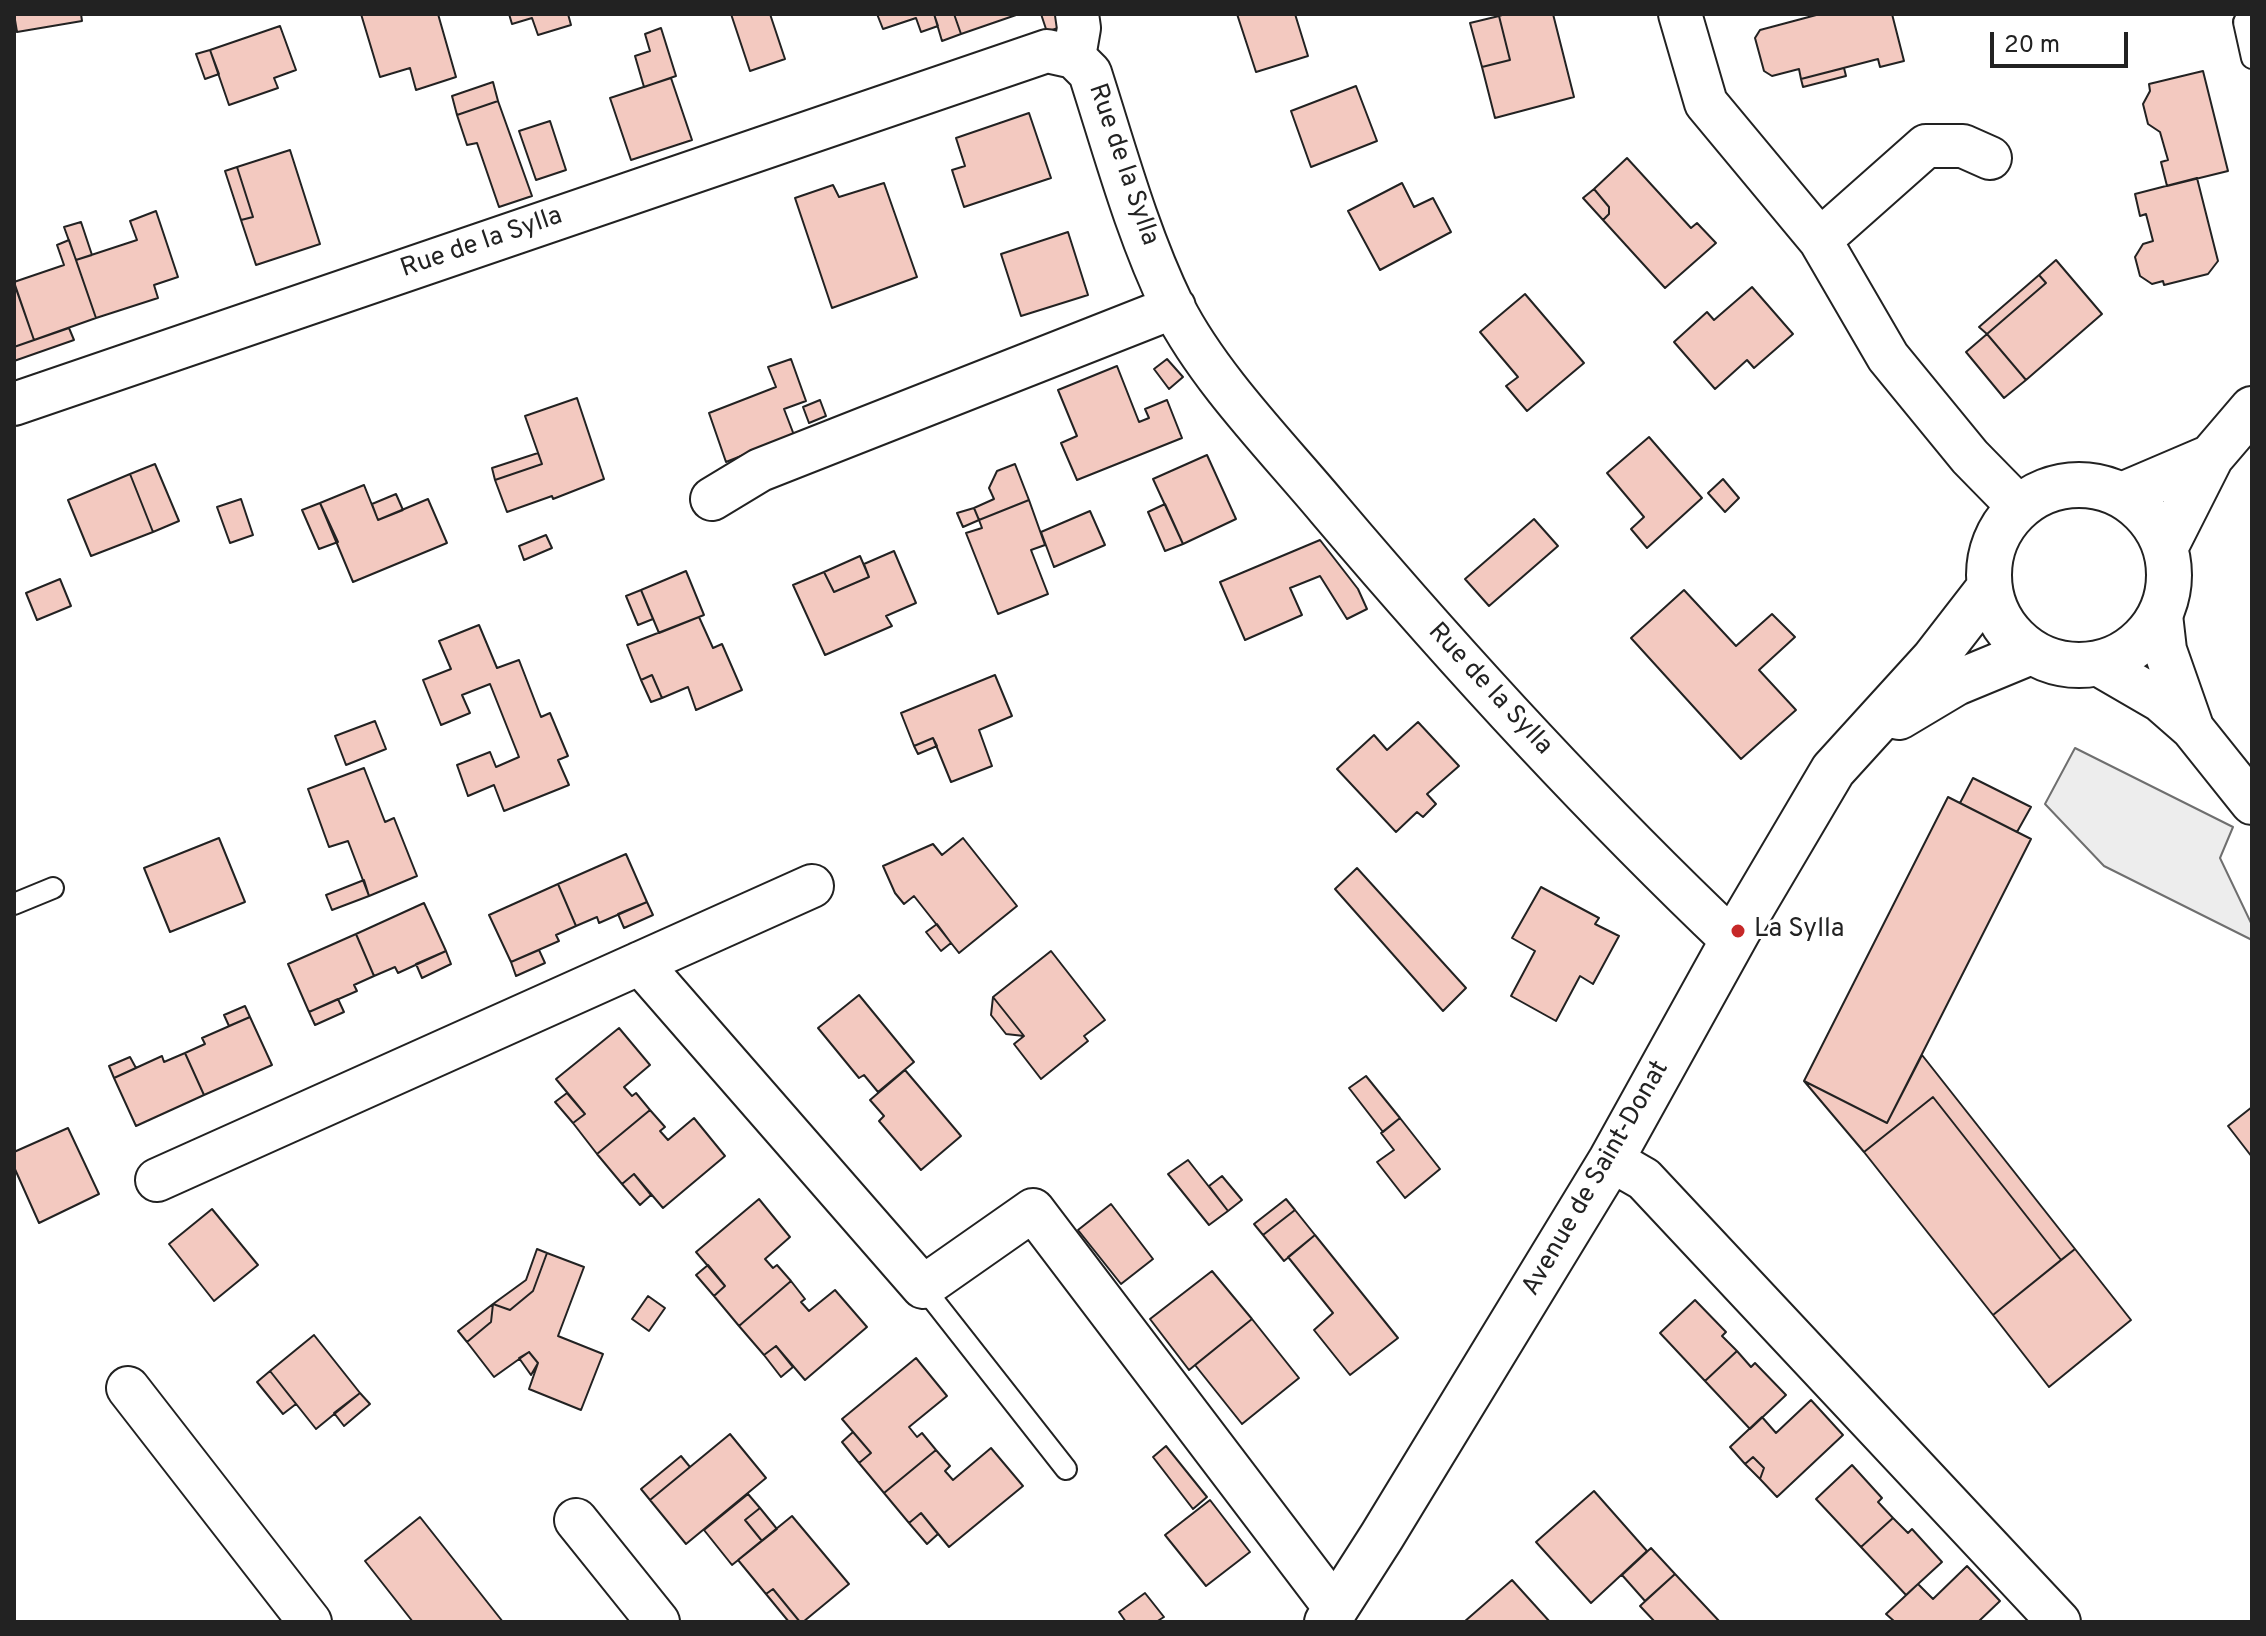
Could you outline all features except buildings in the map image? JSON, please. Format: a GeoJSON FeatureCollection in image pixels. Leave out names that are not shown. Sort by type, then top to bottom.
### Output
{"type":"FeatureCollection","features":[{"type":"Feature","properties":{"kind":"main road"},"geometry":{"type":"LineString","coordinates":[[2166,546],[2211,457],[2252,409]]}},
{"type":"Feature","properties":{"kind":"main road"},"geometry":{"type":"LineString","coordinates":[[2122,495],[2211,457]]}},
{"type":"Feature","properties":{"kind":"main road"},"geometry":{"type":"LineString","coordinates":[[2068,485],[2096,485],[2122,495],[2149,516],[2166,546],[2168,593],[2161,615],[2145,638],[2123,654],[2098,664],[2063,664],[2031,652],[2003,624],[1989,588],[1989,565],[1994,543],[2004,524],[2019,507],[2042,492],[2068,485]]}},
{"type":"Feature","properties":{"kind":"main road","name":"Avenue de Saint-Donat"},"geometry":{"type":"LineString","coordinates":[[1332,1616],[1611,1160],[1833,770],[1934,659],[1989,588]]}},
{"type":"Feature","properties":{"kind":"main road","name":"Avenue de Saint-Donat"},"geometry":{"type":"LineString","coordinates":[[1865,737],[1956,683],[2031,652]]}},
{"type":"Feature","properties":{"kind":"street"},"geometry":{"type":"LineString","coordinates":[[1074,57],[1079,28],[1077,14]]}},
{"type":"Feature","properties":{"kind":"street"},"geometry":{"type":"LineString","coordinates":[[1680,14],[1706,103],[1820,240],[1888,357],[1970,457],[2019,507]]}},
{"type":"Feature","properties":{"kind":"street","name":"Rue de la Sylla"},"geometry":{"type":"LineString","coordinates":[[14,404],[1047,51],[1074,57],[1090,73],[1133,209],[1174,307],[1202,354],[1254,421],[1413,608],[1643,855],[1733,941]]}},
{"type":"Feature","properties":{"kind":"street"},"geometry":{"type":"LineString","coordinates":[[1820,240],[1926,146],[1963,146],[1990,158]]}},
{"type":"Feature","properties":{"kind":"street"},"geometry":{"type":"LineString","coordinates":[[712,499],[760,470],[1174,307]]}},
{"type":"Feature","properties":{"kind":"street"},"geometry":{"type":"LineString","coordinates":[[2161,615],[2165,650],[2192,728]]}},
{"type":"Feature","properties":{"kind":"street"},"geometry":{"type":"LineString","coordinates":[[2098,664],[2160,700],[2192,728],[2252,803]]}},
{"type":"Feature","properties":{"kind":"street"},"geometry":{"type":"LineString","coordinates":[[157,1180],[812,886]]}},
{"type":"Feature","properties":{"kind":"street"},"geometry":{"type":"LineString","coordinates":[[640,963],[923,1287],[1033,1210],[1332,1616]]}},
{"type":"Feature","properties":{"kind":"street"},"geometry":{"type":"LineString","coordinates":[[1611,1160],[1644,1179],[2059,1622]]}},
{"type":"Feature","properties":{"kind":"street"},"geometry":{"type":"LineString","coordinates":[[128,1388],[310,1622]]}},
{"type":"Feature","properties":{"kind":"street"},"geometry":{"type":"LineString","coordinates":[[576,1520],[658,1622]]}},
{"type":"Feature","properties":{"kind":"lane"},"geometry":{"type":"LineString","coordinates":[[2244,22],[2252,58]]}},
{"type":"Feature","properties":{"kind":"lane"},"geometry":{"type":"LineString","coordinates":[[14,904],[53,888]]}},
{"type":"Feature","properties":{"kind":"lane"},"geometry":{"type":"LineString","coordinates":[[923,1287],[1066,1469]]}},
{"type":"Feature","properties":{"kind":"shaded area"},"geometry":{"type":"Polygon","coordinates":[[[2075,748],[2233,827],[2220,858],[2252,925],[2252,940],[2104,866],[2045,804],[2075,748]]]}},
{"type":"Feature","properties":{"kind":"place","name":"La Sylla"},"geometry":{"type":"Point","coordinates":[1738,931]}}]}
